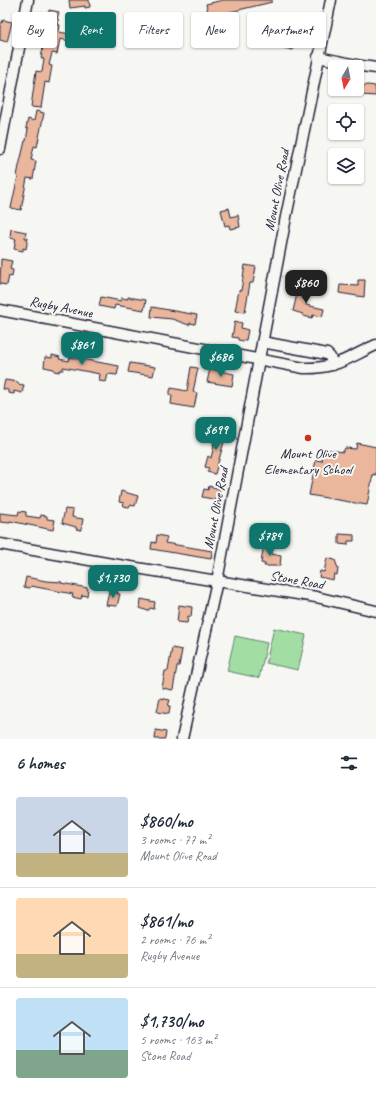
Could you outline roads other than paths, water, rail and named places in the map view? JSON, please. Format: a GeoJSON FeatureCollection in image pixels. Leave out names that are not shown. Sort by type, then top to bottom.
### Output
{"type":"FeatureCollection","features":[{"type":"Feature","properties":{"kind":"street"},"geometry":{"type":"LineString","coordinates":[[0,148],[28,0]]}},
{"type":"Feature","properties":{"kind":"street","name":"Mount Olive Road"},"geometry":{"type":"LineString","coordinates":[[182,739],[217,581],[262,342],[318,57],[331,0]]}},
{"type":"Feature","properties":{"kind":"street"},"geometry":{"type":"LineString","coordinates":[[318,57],[376,68]]}},
{"type":"Feature","properties":{"kind":"street","name":"Rugby Avenue"},"geometry":{"type":"LineString","coordinates":[[0,310],[304,368],[314,368],[340,363],[376,345]]}},
{"type":"Feature","properties":{"kind":"street"},"geometry":{"type":"LineString","coordinates":[[262,342],[327,354],[333,365]]}},
{"type":"Feature","properties":{"kind":"street","name":"Stone Road"},"geometry":{"type":"LineString","coordinates":[[0,544],[110,564],[316,597],[376,612]]}},
{"type":"Feature","properties":{"kind":"place","name":"Mount Olive Elementary School"},"geometry":{"type":"Point","coordinates":[308,438]}}]}
